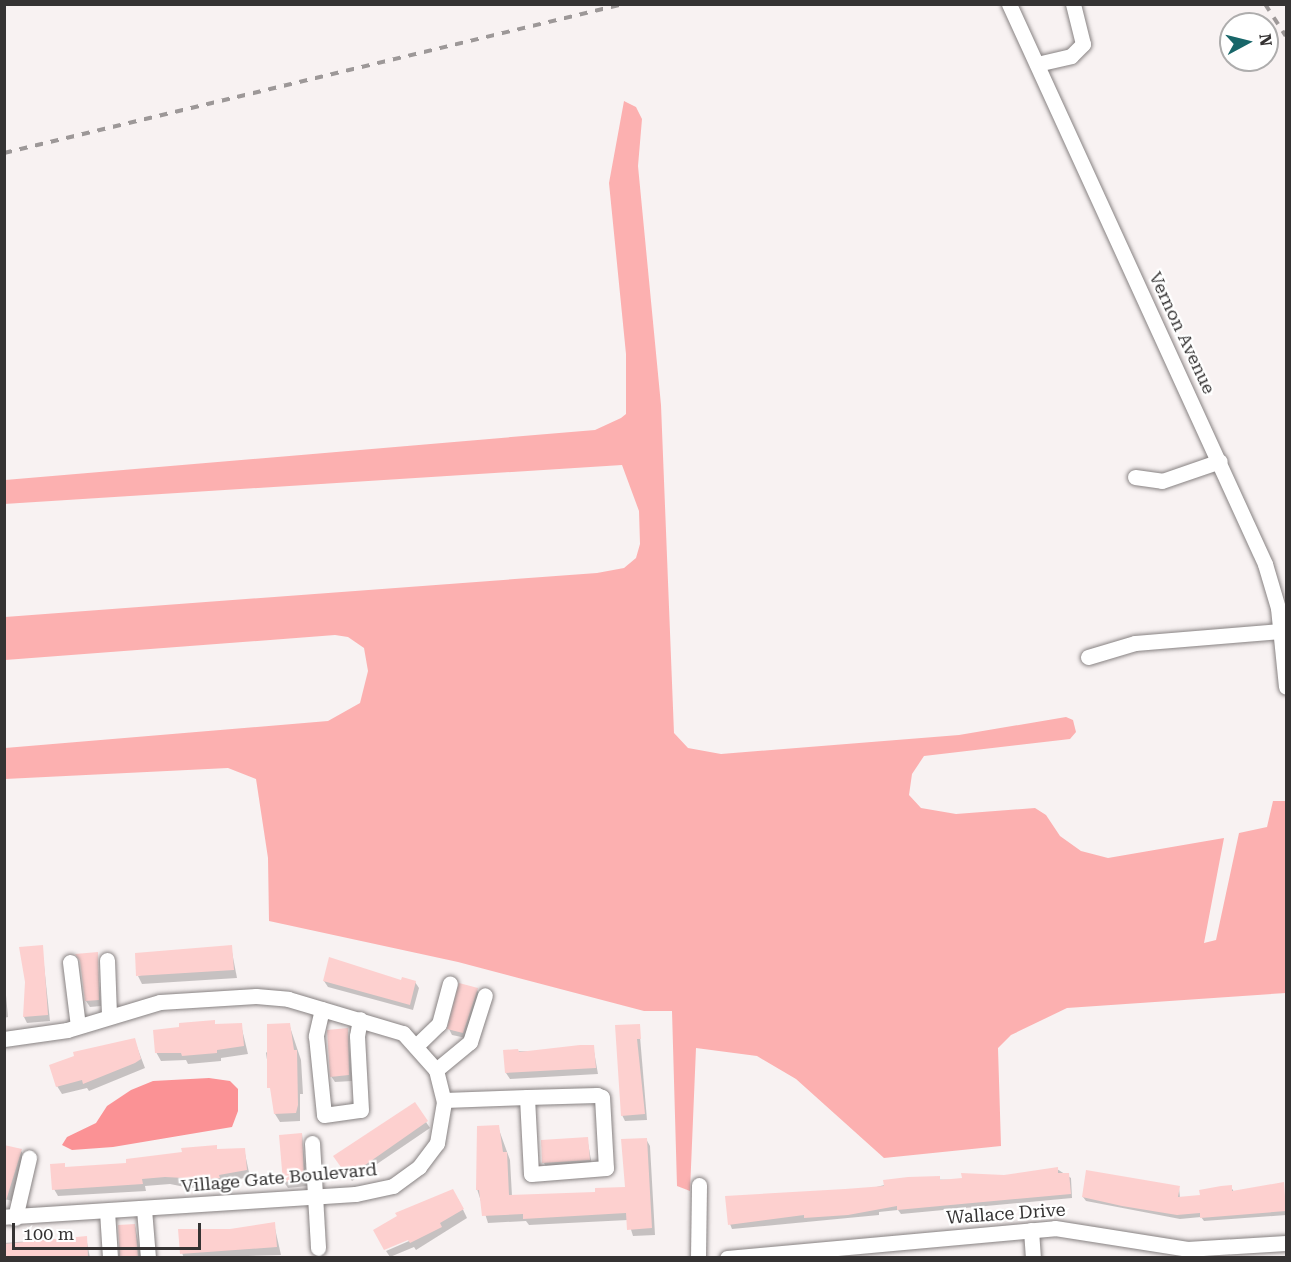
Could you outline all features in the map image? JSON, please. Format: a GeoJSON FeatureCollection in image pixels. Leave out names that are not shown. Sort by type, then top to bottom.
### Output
{"type":"FeatureCollection","features":[{"type":"Feature","properties":{"kind":"street","name":"Vernon Avenue"},"geometry":{"type":"LineString","coordinates":[[1009,4],[1220,461],[1281,599],[1281,631],[1287,687]]}},
{"type":"Feature","properties":{"kind":"street"},"geometry":{"type":"LineString","coordinates":[[1037,64],[1071,56],[1083,44],[1073,4]]}},
{"type":"Feature","properties":{"kind":"street"},"geometry":{"type":"LineString","coordinates":[[1135,477],[1162,481],[1220,461]]}},
{"type":"Feature","properties":{"kind":"street"},"geometry":{"type":"LineString","coordinates":[[1088,657],[1135,643],[1281,631]]}},
{"type":"Feature","properties":{"kind":"street"},"geometry":{"type":"LineString","coordinates":[[107,960],[109,1015]]}},
{"type":"Feature","properties":{"kind":"street"},"geometry":{"type":"LineString","coordinates":[[70,962],[78,1026]]}},
{"type":"Feature","properties":{"kind":"street"},"geometry":{"type":"LineString","coordinates":[[417,1045],[439,1024],[450,983]]}},
{"type":"Feature","properties":{"kind":"street"},"geometry":{"type":"LineString","coordinates":[[436,1070],[470,1042],[485,995]]}},
{"type":"Feature","properties":{"kind":"street","name":"Village Gate Boulevard"},"geometry":{"type":"LineString","coordinates":[[4,1039],[31,1037],[78,1026],[109,1015],[160,1002],[256,996],[288,999],[392,1028],[417,1045],[436,1070],[444,1100],[444,1117],[437,1143],[408,1178],[375,1191],[10,1218]]}},
{"type":"Feature","properties":{"kind":"street"},"geometry":{"type":"LineString","coordinates":[[322,1009],[316,1036],[324,1115],[361,1110],[357,1036],[360,1018]]}},
{"type":"Feature","properties":{"kind":"street"},"geometry":{"type":"LineString","coordinates":[[444,1100],[527,1097],[602,1097],[606,1168],[531,1174],[527,1097]]}},
{"type":"Feature","properties":{"kind":"street"},"geometry":{"type":"LineString","coordinates":[[312,1143],[318,1248]]}},
{"type":"Feature","properties":{"kind":"street"},"geometry":{"type":"LineString","coordinates":[[10,1218],[29,1158]]}},
{"type":"Feature","properties":{"kind":"street"},"geometry":{"type":"LineString","coordinates":[[698,1257],[699,1185]]}},
{"type":"Feature","properties":{"kind":"street"},"geometry":{"type":"LineString","coordinates":[[144,1209],[148,1257]]}},
{"type":"Feature","properties":{"kind":"street"},"geometry":{"type":"LineString","coordinates":[[106,1211],[110,1257]]}},
{"type":"Feature","properties":{"kind":"street","name":"Wallace Drive"},"geometry":{"type":"LineString","coordinates":[[727,1257],[1031,1230],[1075,1229],[1168,1252],[1287,1243]]}},
{"type":"Feature","properties":{"kind":"street"},"geometry":{"type":"LineString","coordinates":[[1031,1230],[1033,1257]]}},
{"type":"Feature","properties":{"kind":"shaded area"},"geometry":{"type":"Polygon","coordinates":[[[624,101],[636,107],[642,119],[638,166],[661,405],[674,733],[688,748],[721,754],[959,735],[1066,717],[1073,720],[1076,732],[1070,739],[924,756],[912,774],[909,795],[921,808],[956,814],[1035,808],[1046,815],[1060,836],[1081,851],[1108,858],[1224,838],[1204,943],[1216,940],[1239,833],[1267,827],[1273,801],[1286,801],[1286,993],[1067,1008],[1011,1035],[998,1048],[1001,1146],[884,1158],[796,1079],[757,1056],[696,1048],[690,1191],[677,1186],[672,1011],[644,1011],[458,962],[269,921],[268,858],[256,779],[228,768],[5,779],[5,748],[328,721],[360,703],[368,671],[364,648],[348,637],[335,635],[5,660],[5,617],[597,573],[624,568],[636,558],[640,544],[639,511],[622,465],[4,504],[5,480],[595,430],[621,418],[626,414],[626,354],[609,183],[624,101]]]}},
{"type":"Feature","properties":{"kind":"shaded area"},"geometry":{"type":"Polygon","coordinates":[[[209,1078],[230,1081],[238,1089],[238,1111],[232,1127],[113,1147],[72,1150],[62,1145],[67,1137],[96,1123],[107,1106],[131,1090],[153,1081],[209,1078]]]}},
{"type":"Feature","properties":{"kind":"building"},"geometry":{"type":"Polygon","coordinates":[[[43,945],[48,1015],[23,1017],[25,982],[19,947],[43,945]]]}},
{"type":"Feature","properties":{"kind":"building"},"geometry":{"type":"Polygon","coordinates":[[[232,945],[234,970],[136,976],[135,953],[232,945]]]}},
{"type":"Feature","properties":{"kind":"building"},"geometry":{"type":"Polygon","coordinates":[[[98,952],[99,1000],[85,1001],[80,961],[75,954],[98,952]]]}},
{"type":"Feature","properties":{"kind":"building"},"geometry":{"type":"Polygon","coordinates":[[[329,957],[401,980],[402,977],[416,981],[410,1005],[323,981],[329,957]]]}},
{"type":"Feature","properties":{"kind":"building"},"geometry":{"type":"Polygon","coordinates":[[[459,983],[478,988],[463,1033],[447,1029],[459,983]]]}},
{"type":"Feature","properties":{"kind":"building"},"geometry":{"type":"Polygon","coordinates":[[[215,1020],[215,1024],[242,1023],[244,1046],[217,1050],[217,1053],[182,1056],[181,1053],[155,1053],[153,1030],[179,1027],[179,1023],[215,1020]]]}},
{"type":"Feature","properties":{"kind":"building"},"geometry":{"type":"Polygon","coordinates":[[[290,1023],[294,1050],[297,1050],[298,1105],[296,1113],[274,1114],[270,1088],[267,1088],[267,1024],[290,1023]]]}},
{"type":"Feature","properties":{"kind":"building"},"geometry":{"type":"Polygon","coordinates":[[[640,1024],[641,1039],[637,1039],[645,1114],[621,1116],[615,1025],[640,1024]]]}},
{"type":"Feature","properties":{"kind":"building"},"geometry":{"type":"Polygon","coordinates":[[[348,1028],[349,1075],[330,1077],[327,1030],[348,1028]]]}},
{"type":"Feature","properties":{"kind":"building"},"geometry":{"type":"Polygon","coordinates":[[[135,1038],[141,1059],[135,1063],[83,1084],[82,1080],[56,1087],[49,1065],[74,1056],[73,1052],[135,1038]]]}},
{"type":"Feature","properties":{"kind":"building"},"geometry":{"type":"Polygon","coordinates":[[[594,1045],[596,1068],[505,1073],[503,1050],[518,1049],[519,1052],[594,1045]]]}},
{"type":"Feature","properties":{"kind":"building"},"geometry":{"type":"Polygon","coordinates":[[[415,1102],[428,1121],[348,1177],[333,1156],[415,1102]]]}},
{"type":"Feature","properties":{"kind":"building"},"geometry":{"type":"Polygon","coordinates":[[[499,1125],[503,1152],[507,1152],[509,1195],[595,1192],[595,1188],[625,1187],[621,1139],[647,1138],[652,1228],[627,1230],[626,1213],[523,1219],[523,1214],[482,1216],[479,1190],[476,1190],[477,1126],[499,1125]]]}},
{"type":"Feature","properties":{"kind":"building"},"geometry":{"type":"Polygon","coordinates":[[[302,1133],[304,1180],[283,1182],[279,1135],[302,1133]]]}},
{"type":"Feature","properties":{"kind":"building"},"geometry":{"type":"Polygon","coordinates":[[[588,1137],[590,1160],[542,1163],[541,1140],[588,1137]]]}},
{"type":"Feature","properties":{"kind":"building"},"geometry":{"type":"Polygon","coordinates":[[[4,1145],[22,1149],[4,1207],[4,1145]]]}},
{"type":"Feature","properties":{"kind":"building"},"geometry":{"type":"Polygon","coordinates":[[[217,1145],[217,1149],[245,1148],[247,1170],[219,1175],[220,1178],[184,1181],[184,1178],[165,1177],[142,1179],[143,1184],[52,1190],[50,1164],[65,1163],[65,1167],[126,1163],[126,1159],[182,1152],[181,1148],[217,1145]]]}},
{"type":"Feature","properties":{"kind":"building"},"geometry":{"type":"Polygon","coordinates":[[[1058,1167],[1058,1173],[1069,1173],[1071,1194],[897,1210],[897,1206],[848,1215],[804,1218],[804,1215],[728,1225],[725,1196],[884,1186],[883,1180],[908,1177],[940,1176],[940,1180],[962,1178],[961,1173],[1004,1175],[1058,1167]]]}},
{"type":"Feature","properties":{"kind":"building"},"geometry":{"type":"Polygon","coordinates":[[[1086,1170],[1180,1186],[1178,1197],[1200,1195],[1199,1190],[1221,1186],[1232,1185],[1232,1191],[1284,1182],[1286,1211],[1200,1218],[1200,1213],[1177,1215],[1122,1206],[1082,1197],[1086,1170]]]}},
{"type":"Feature","properties":{"kind":"building"},"geometry":{"type":"Polygon","coordinates":[[[453,1189],[464,1209],[440,1223],[442,1227],[410,1243],[408,1240],[384,1250],[373,1230],[397,1216],[395,1213],[453,1189]]]}},
{"type":"Feature","properties":{"kind":"building"},"geometry":{"type":"Polygon","coordinates":[[[275,1222],[277,1247],[180,1254],[178,1229],[230,1229],[275,1222]]]}},
{"type":"Feature","properties":{"kind":"building"},"geometry":{"type":"Polygon","coordinates":[[[135,1224],[138,1257],[120,1257],[118,1225],[135,1224]]]}},
{"type":"Feature","properties":{"kind":"building"},"geometry":{"type":"Polygon","coordinates":[[[87,1236],[88,1257],[4,1257],[4,1244],[87,1236]]]}},
{"type":"Feature","properties":{"kind":"railway"},"geometry":{"type":"LineString","coordinates":[[4,153],[623,4]]}},
{"type":"Feature","properties":{"kind":"railway"},"geometry":{"type":"LineString","coordinates":[[1265,4],[1286,36]]}}]}
